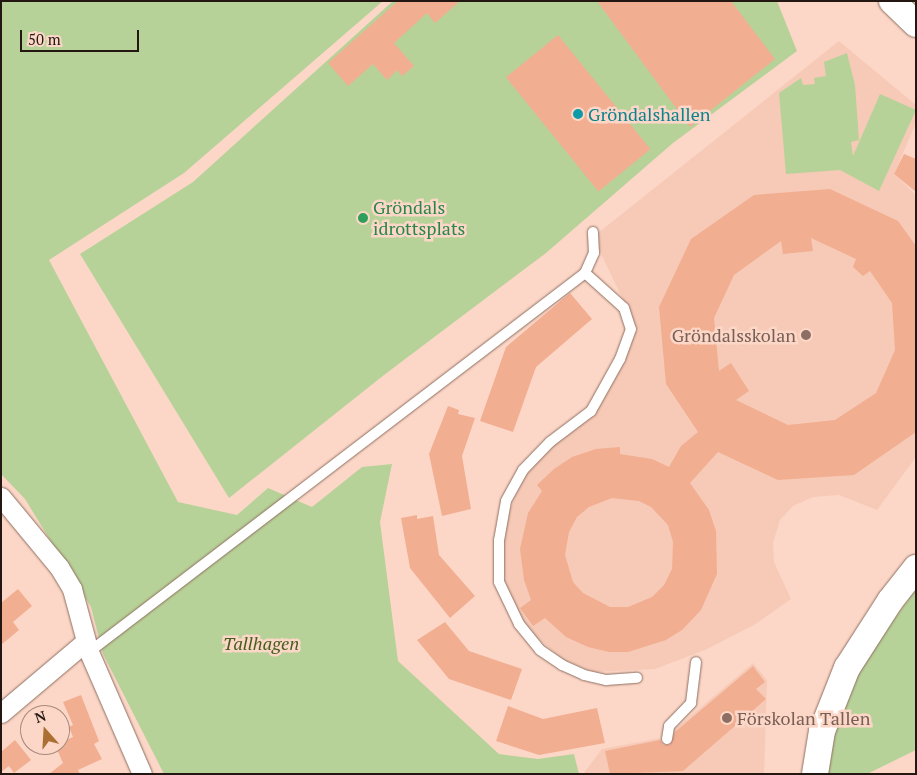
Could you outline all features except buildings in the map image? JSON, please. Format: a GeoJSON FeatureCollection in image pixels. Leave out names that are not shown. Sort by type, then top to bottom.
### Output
{"type":"FeatureCollection","features":[{"type":"Feature","properties":{"kind":"street"},"geometry":{"type":"LineString","coordinates":[[892,1],[916,24]]}},
{"type":"Feature","properties":{"kind":"street"},"geometry":{"type":"LineString","coordinates":[[906,1],[916,9]]}},
{"type":"Feature","properties":{"kind":"street"},"geometry":{"type":"LineString","coordinates":[[1,496],[59,567],[72,589],[82,615],[87,647],[142,774]]}},
{"type":"Feature","properties":{"kind":"street"},"geometry":{"type":"LineString","coordinates":[[815,774],[822,731],[848,668],[890,601],[916,568]]}},
{"type":"Feature","properties":{"kind":"street"},"geometry":{"type":"LineString","coordinates":[[1,713],[87,647]]}},
{"type":"Feature","properties":{"kind":"lane"},"geometry":{"type":"LineString","coordinates":[[87,647],[584,272],[594,253],[593,232]]}},
{"type":"Feature","properties":{"kind":"lane"},"geometry":{"type":"LineString","coordinates":[[584,272],[624,308],[631,328],[620,359],[591,411],[550,442],[523,470],[506,500],[499,540],[499,582],[519,624],[540,650],[562,665],[584,676],[606,680],[637,678]]}},
{"type":"Feature","properties":{"kind":"lane"},"geometry":{"type":"LineString","coordinates":[[667,739],[669,726],[692,703],[696,662]]}},
{"type":"Feature","properties":{"kind":"shaded area"},"geometry":{"type":"Polygon","coordinates":[[[839,41],[916,105],[916,123],[894,174],[916,195],[916,457],[877,510],[839,495],[813,497],[793,506],[780,520],[773,543],[774,562],[791,599],[754,625],[705,650],[655,669],[594,672],[562,659],[525,627],[506,586],[502,558],[504,532],[514,499],[525,475],[546,452],[595,412],[627,354],[637,329],[593,237],[839,41]]]}},
{"type":"Feature","properties":{"kind":"shaded area","name":"Förskolan Tallen"},"geometry":{"type":"Polygon","coordinates":[[[753,663],[767,680],[764,774],[583,774],[602,749],[666,737],[753,663]]]}},
{"type":"Feature","properties":{"kind":"green space","name":"Tallhagen"},"geometry":{"type":"Polygon","coordinates":[[[1,1],[383,1],[184,173],[49,260],[178,502],[237,515],[268,488],[312,507],[362,467],[392,464],[380,522],[398,661],[499,754],[538,759],[574,754],[579,774],[164,774],[103,654],[91,607],[25,499],[1,474],[1,1]]]}},
{"type":"Feature","properties":{"kind":"green space","name":"Gröndals idrottsplats"},"geometry":{"type":"Polygon","coordinates":[[[393,1],[777,1],[797,51],[673,143],[546,253],[384,375],[229,498],[80,254],[193,182],[393,1]]]}},
{"type":"Feature","properties":{"kind":"green space"},"geometry":{"type":"Polygon","coordinates":[[[847,53],[855,85],[859,140],[851,142],[853,156],[880,94],[916,110],[879,191],[840,170],[786,174],[779,93],[801,78],[803,85],[815,84],[814,78],[826,76],[824,62],[847,53]]]}},
{"type":"Feature","properties":{"kind":"green space"},"geometry":{"type":"Polygon","coordinates":[[[916,589],[916,750],[867,774],[826,774],[832,738],[851,688],[875,645],[916,589]]]}},
{"type":"Feature","properties":{"kind":"place","name":"Gröndalshallen"},"geometry":{"type":"Point","coordinates":[578,114]}},
{"type":"Feature","properties":{"kind":"place","name":"Gröndals idrottsplats"},"geometry":{"type":"Point","coordinates":[363,218]}},
{"type":"Feature","properties":{"kind":"place","name":"Gröndalsskolan"},"geometry":{"type":"Point","coordinates":[806,335]}},
{"type":"Feature","properties":{"kind":"place","name":"Förskolan Tallen"},"geometry":{"type":"Point","coordinates":[727,718]}}]}
